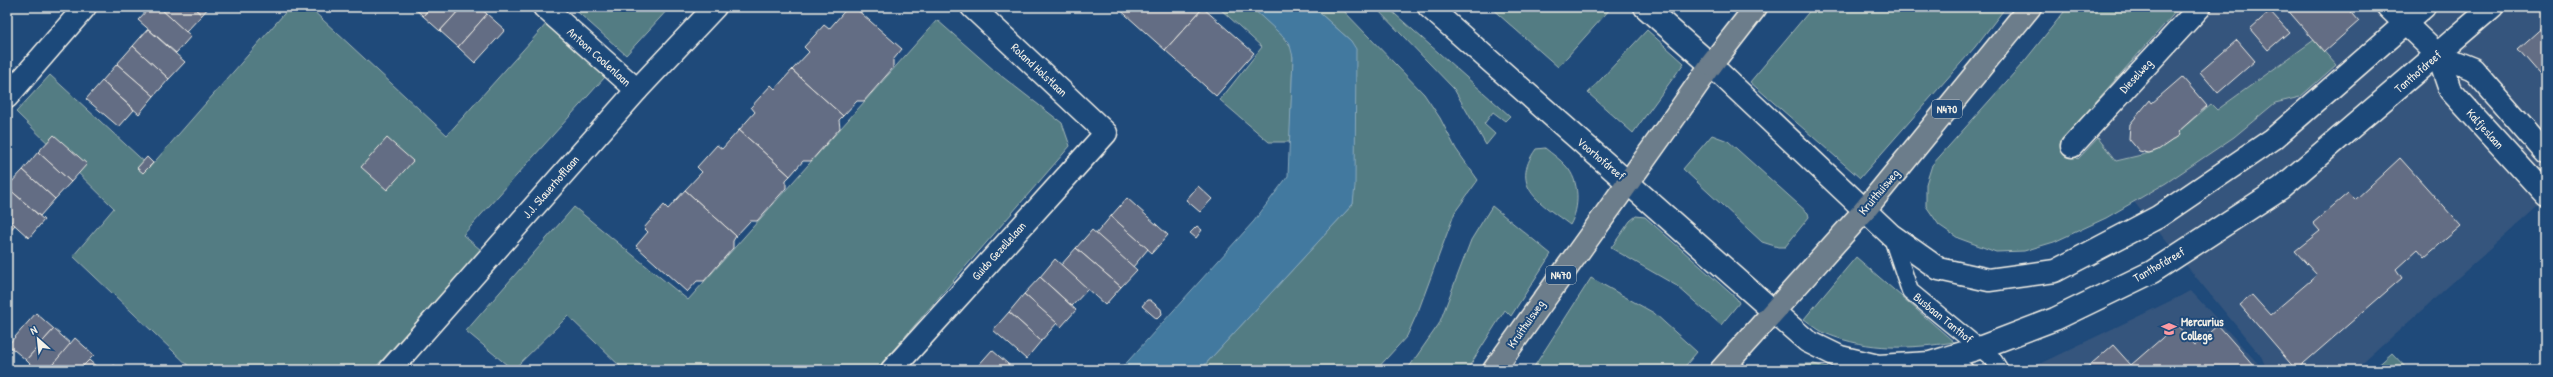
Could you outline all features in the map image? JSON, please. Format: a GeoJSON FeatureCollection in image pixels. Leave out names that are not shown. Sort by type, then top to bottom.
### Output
{"type":"FeatureCollection","features":[{"type":"Feature","properties":{"kind":"main road","name":"Kruithuisweg"},"geometry":{"type":"LineString","coordinates":[[1494,370],[1584,242],[1630,183],[1711,65],[1756,7]]}},
{"type":"Feature","properties":{"kind":"main road","name":"Kruithuisweg"},"geometry":{"type":"LineString","coordinates":[[1721,370],[1774,309],[1864,211],[2030,7]]}},
{"type":"Feature","properties":{"kind":"street"},"geometry":{"type":"LineString","coordinates":[[7,97],[85,7]]}},
{"type":"Feature","properties":{"kind":"street","name":"Antoon Coolenlaan"},"geometry":{"type":"LineString","coordinates":[[544,7],[636,90]]}},
{"type":"Feature","properties":{"kind":"street","name":"J.J. Slauerhofflaan"},"geometry":{"type":"LineString","coordinates":[[390,370],[636,90],[715,7]]}},
{"type":"Feature","properties":{"kind":"street","name":"Roland Holstlaan"},"geometry":{"type":"LineString","coordinates":[[972,7],[1106,133]]}},
{"type":"Feature","properties":{"kind":"street","name":"Voorhofdreef"},"geometry":{"type":"LineString","coordinates":[[1429,7],[1552,117],[1774,309]]}},
{"type":"Feature","properties":{"kind":"street"},"geometry":{"type":"LineString","coordinates":[[1645,7],[1711,65],[1891,235],[1939,269],[1988,280],[2055,271],[2158,217],[2273,138],[2424,7]]}},
{"type":"Feature","properties":{"kind":"street","name":"Dieselweg"},"geometry":{"type":"LineString","coordinates":[[2072,146],[2200,7]]}},
{"type":"Feature","properties":{"kind":"street","name":"Kalfjeslaan"},"geometry":{"type":"LineString","coordinates":[[2388,7],[2438,55],[2473,69],[2546,153]]}},
{"type":"Feature","properties":{"kind":"street","name":"Tanthofdreef"},"geometry":{"type":"LineString","coordinates":[[1774,309],[1807,341],[1840,357],[1878,366],[1930,363],[1979,348],[2055,318],[2152,272],[2281,188],[2438,55],[2492,7]]}},
{"type":"Feature","properties":{"kind":"street","name":"Kalfjeslaan"},"geometry":{"type":"LineString","coordinates":[[2438,55],[2450,90],[2546,195]]}},
{"type":"Feature","properties":{"kind":"street","name":"Guido Gezellelaan"},"geometry":{"type":"LineString","coordinates":[[892,370],[1106,133]]}},
{"type":"Feature","properties":{"kind":"lane","name":"Busbaan Tanthof"},"geometry":{"type":"LineString","coordinates":[[1891,235],[1910,291],[1993,359],[2000,370]]}},
{"type":"Feature","properties":{"kind":"lane"},"geometry":{"type":"LineString","coordinates":[[1930,363],[1965,370]]}},
{"type":"Feature","properties":{"kind":"shaded area"},"geometry":{"type":"Polygon","coordinates":[[[1251,7],[1313,7],[1351,41],[1356,49],[1355,186],[1353,204],[1200,370],[1120,370],[1254,221],[1288,176],[1293,57],[1289,42],[1251,7]]]}},
{"type":"Feature","properties":{"kind":"shaded area"},"geometry":{"type":"Polygon","coordinates":[[[2180,7],[2546,7],[2546,199],[2355,370],[2267,370],[2261,356],[2082,139],[2103,92],[2180,7]]]}},
{"type":"Feature","properties":{"kind":"shaded area","name":"Mercurius College"},"geometry":{"type":"Polygon","coordinates":[[[2191,291],[2264,370],[2038,370],[2035,366],[2191,291]]]}},
{"type":"Feature","properties":{"kind":"green space"},"geometry":{"type":"Polygon","coordinates":[[[290,7],[309,7],[447,135],[548,22],[606,76],[463,235],[481,250],[373,370],[193,370],[73,256],[114,208],[16,112],[50,75],[150,167],[290,7]]]}},
{"type":"Feature","properties":{"kind":"green space"},"geometry":{"type":"Polygon","coordinates":[[[572,7],[670,7],[626,55],[572,7]]]}},
{"type":"Feature","properties":{"kind":"green space"},"geometry":{"type":"Polygon","coordinates":[[[1218,7],[1251,7],[1280,33],[1292,49],[1290,142],[1269,142],[1220,100],[1262,47],[1218,7]]]}},
{"type":"Feature","properties":{"kind":"green space"},"geometry":{"type":"Polygon","coordinates":[[[1313,7],[1340,7],[1424,94],[1440,118],[1456,149],[1478,180],[1455,212],[1419,309],[1407,336],[1376,370],[1200,370],[1353,204],[1351,41],[1313,7]]]}},
{"type":"Feature","properties":{"kind":"green space"},"geometry":{"type":"Polygon","coordinates":[[[1375,7],[1387,7],[1510,116],[1505,121],[1493,112],[1484,124],[1495,134],[1486,145],[1454,89],[1375,7]]]}},
{"type":"Feature","properties":{"kind":"green space"},"geometry":{"type":"Polygon","coordinates":[[[1490,7],[1612,7],[1558,67],[1490,7]]]}},
{"type":"Feature","properties":{"kind":"green space"},"geometry":{"type":"Polygon","coordinates":[[[1813,7],[2006,7],[1975,47],[1860,178],[1750,82],[1813,7]]]}},
{"type":"Feature","properties":{"kind":"green space"},"geometry":{"type":"Polygon","coordinates":[[[2068,7],[2180,7],[2060,142],[2078,159],[2098,138],[2116,161],[2154,152],[2180,135],[2178,132],[2211,104],[2217,110],[2314,40],[2336,65],[2300,97],[2275,103],[2234,137],[2166,183],[2106,218],[2054,242],[2024,251],[1996,252],[1958,238],[1939,225],[1926,206],[1926,184],[1932,165],[2023,63],[2068,7]]]}},
{"type":"Feature","properties":{"kind":"green space"},"geometry":{"type":"Polygon","coordinates":[[[937,20],[995,71],[1062,123],[1070,146],[876,370],[624,370],[568,316],[513,370],[466,331],[574,207],[688,300],[937,20]]]}},
{"type":"Feature","properties":{"kind":"green space"},"geometry":{"type":"Polygon","coordinates":[[[1647,30],[1684,63],[1633,133],[1588,93],[1647,30]]]}},
{"type":"Feature","properties":{"kind":"green space"},"geometry":{"type":"Polygon","coordinates":[[[1712,135],[1728,141],[1808,213],[1809,217],[1785,247],[1778,247],[1762,242],[1683,169],[1712,135]]]}},
{"type":"Feature","properties":{"kind":"green space"},"geometry":{"type":"Polygon","coordinates":[[[1545,148],[1564,163],[1574,179],[1577,203],[1576,211],[1570,225],[1540,202],[1532,194],[1527,185],[1526,174],[1528,163],[1536,149],[1545,148]]]}},
{"type":"Feature","properties":{"kind":"green space"},"geometry":{"type":"Polygon","coordinates":[[[1492,206],[1551,254],[1511,316],[1505,310],[1467,370],[1407,370],[1439,324],[1471,240],[1492,206]]]}},
{"type":"Feature","properties":{"kind":"green space"},"geometry":{"type":"Polygon","coordinates":[[[1636,216],[1645,217],[1737,299],[1739,303],[1721,325],[1677,286],[1611,248],[1630,221],[1636,216]]]}},
{"type":"Feature","properties":{"kind":"green space"},"geometry":{"type":"Polygon","coordinates":[[[1856,257],[1954,342],[1906,347],[1874,346],[1843,340],[1827,334],[1804,319],[1856,257]]]}},
{"type":"Feature","properties":{"kind":"green space"},"geometry":{"type":"Polygon","coordinates":[[[1591,278],[1654,313],[1697,352],[1682,370],[1532,370],[1591,278]]]}},
{"type":"Feature","properties":{"kind":"green space"},"geometry":{"type":"Polygon","coordinates":[[[2392,353],[2408,370],[2373,370],[2392,353]]]}},
{"type":"Feature","properties":{"kind":"green space"},"geometry":{"type":"Polygon","coordinates":[[[1800,364],[1814,364],[1835,370],[1782,370],[1800,364]]]}},
{"type":"Feature","properties":{"kind":"building"},"geometry":{"type":"Polygon","coordinates":[[[150,7],[159,7],[191,36],[176,53],[138,20],[150,7]]]}},
{"type":"Feature","properties":{"kind":"building"},"geometry":{"type":"Polygon","coordinates":[[[159,7],[193,7],[202,15],[186,32],[159,7]]]}},
{"type":"Feature","properties":{"kind":"building"},"geometry":{"type":"Polygon","coordinates":[[[193,7],[209,7],[202,15],[193,7]]]}},
{"type":"Feature","properties":{"kind":"building"},"geometry":{"type":"Polygon","coordinates":[[[413,7],[431,7],[423,16],[413,7]]]}},
{"type":"Feature","properties":{"kind":"building"},"geometry":{"type":"Polygon","coordinates":[[[431,7],[462,7],[440,31],[423,16],[431,7]]]}},
{"type":"Feature","properties":{"kind":"building"},"geometry":{"type":"Polygon","coordinates":[[[462,7],[479,7],[487,14],[458,47],[440,31],[462,7]]]}},
{"type":"Feature","properties":{"kind":"building"},"geometry":{"type":"Polygon","coordinates":[[[848,7],[854,7],[902,49],[893,60],[893,68],[864,101],[857,101],[843,116],[792,70],[809,52],[804,47],[824,25],[829,29],[848,7]]]}},
{"type":"Feature","properties":{"kind":"building"},"geometry":{"type":"Polygon","coordinates":[[[1117,7],[1202,7],[1203,8],[1165,50],[1117,7]]]}},
{"type":"Feature","properties":{"kind":"building"},"geometry":{"type":"Polygon","coordinates":[[[2285,7],[2347,7],[2359,21],[2324,52],[2285,7]]]}},
{"type":"Feature","properties":{"kind":"building"},"geometry":{"type":"Polygon","coordinates":[[[1203,8],[1254,53],[1216,96],[1165,50],[1203,8]]]}},
{"type":"Feature","properties":{"kind":"building"},"geometry":{"type":"Polygon","coordinates":[[[2270,11],[2289,32],[2268,50],[2250,29],[2270,11]]]}},
{"type":"Feature","properties":{"kind":"building"},"geometry":{"type":"Polygon","coordinates":[[[487,14],[505,30],[475,63],[458,47],[487,14]]]}},
{"type":"Feature","properties":{"kind":"building"},"geometry":{"type":"Polygon","coordinates":[[[2546,24],[2546,81],[2518,49],[2546,24]]]}},
{"type":"Feature","properties":{"kind":"building"},"geometry":{"type":"Polygon","coordinates":[[[148,29],[185,62],[169,79],[133,46],[148,29]]]}},
{"type":"Feature","properties":{"kind":"building"},"geometry":{"type":"Polygon","coordinates":[[[2237,40],[2255,61],[2218,93],[2200,72],[2237,40]]]}},
{"type":"Feature","properties":{"kind":"building"},"geometry":{"type":"Polygon","coordinates":[[[133,46],[169,79],[154,96],[117,64],[133,46]]]}},
{"type":"Feature","properties":{"kind":"building"},"geometry":{"type":"Polygon","coordinates":[[[117,64],[154,96],[139,114],[102,81],[117,64]]]}},
{"type":"Feature","properties":{"kind":"building"},"geometry":{"type":"Polygon","coordinates":[[[792,70],[843,116],[839,120],[840,128],[811,161],[803,161],[790,176],[739,130],[755,112],[751,107],[771,85],[775,89],[792,70]]]}},
{"type":"Feature","properties":{"kind":"building"},"geometry":{"type":"Polygon","coordinates":[[[2182,77],[2207,106],[2178,132],[2180,135],[2158,150],[2149,153],[2139,151],[2129,139],[2130,124],[2150,100],[2152,103],[2182,77]]]}},
{"type":"Feature","properties":{"kind":"building"},"geometry":{"type":"Polygon","coordinates":[[[102,81],[134,110],[119,127],[86,99],[102,81]]]}},
{"type":"Feature","properties":{"kind":"building"},"geometry":{"type":"Polygon","coordinates":[[[739,130],[790,176],[786,180],[786,188],[757,221],[750,221],[736,236],[685,190],[702,172],[697,167],[717,145],[722,149],[739,130]]]}},
{"type":"Feature","properties":{"kind":"building"},"geometry":{"type":"Polygon","coordinates":[[[54,135],[87,164],[71,182],[38,152],[54,135]]]}},
{"type":"Feature","properties":{"kind":"building"},"geometry":{"type":"Polygon","coordinates":[[[387,138],[413,161],[387,190],[361,167],[387,138]]]}},
{"type":"Feature","properties":{"kind":"building"},"geometry":{"type":"Polygon","coordinates":[[[38,152],[71,182],[55,199],[23,170],[38,152]]]}},
{"type":"Feature","properties":{"kind":"building"},"geometry":{"type":"Polygon","coordinates":[[[147,157],[153,163],[143,173],[137,168],[147,157]]]}},
{"type":"Feature","properties":{"kind":"building"},"geometry":{"type":"Polygon","coordinates":[[[2400,158],[2461,226],[2425,257],[2418,249],[2396,269],[2402,278],[2296,370],[2240,305],[2252,295],[2270,315],[2317,275],[2295,251],[2320,231],[2313,223],[2348,193],[2355,200],[2400,158]]]}},
{"type":"Feature","properties":{"kind":"building"},"geometry":{"type":"Polygon","coordinates":[[[23,170],[55,199],[40,216],[7,187],[23,170]]]}},
{"type":"Feature","properties":{"kind":"building"},"geometry":{"type":"Polygon","coordinates":[[[1198,186],[1212,199],[1200,212],[1186,200],[1198,186]]]}},
{"type":"Feature","properties":{"kind":"building"},"geometry":{"type":"Polygon","coordinates":[[[7,187],[44,220],[29,238],[7,218],[7,187]]]}},
{"type":"Feature","properties":{"kind":"building"},"geometry":{"type":"Polygon","coordinates":[[[685,190],[736,236],[733,241],[733,248],[704,281],[697,281],[687,292],[636,246],[648,232],[644,228],[664,205],[668,209],[685,190]]]}},
{"type":"Feature","properties":{"kind":"building"},"geometry":{"type":"Polygon","coordinates":[[[1127,198],[1168,235],[1152,253],[1111,216],[1127,198]]]}},
{"type":"Feature","properties":{"kind":"building"},"geometry":{"type":"Polygon","coordinates":[[[1111,216],[1148,249],[1133,267],[1096,234],[1111,216]]]}},
{"type":"Feature","properties":{"kind":"building"},"geometry":{"type":"Polygon","coordinates":[[[7,218],[15,225],[7,234],[7,218]]]}},
{"type":"Feature","properties":{"kind":"building"},"geometry":{"type":"Polygon","coordinates":[[[1197,226],[1202,230],[1196,238],[1190,233],[1197,226]]]}},
{"type":"Feature","properties":{"kind":"building"},"geometry":{"type":"Polygon","coordinates":[[[1092,230],[1137,270],[1121,287],[1076,248],[1092,230]]]}},
{"type":"Feature","properties":{"kind":"building"},"geometry":{"type":"Polygon","coordinates":[[[1076,248],[1121,287],[1105,305],[1061,265],[1076,248]]]}},
{"type":"Feature","properties":{"kind":"building"},"geometry":{"type":"Polygon","coordinates":[[[1055,259],[1088,289],[1072,306],[1040,277],[1055,259]]]}},
{"type":"Feature","properties":{"kind":"building"},"geometry":{"type":"Polygon","coordinates":[[[1040,277],[1076,310],[1061,327],[1024,294],[1040,277]]]}},
{"type":"Feature","properties":{"kind":"building"},"geometry":{"type":"Polygon","coordinates":[[[1024,294],[1057,323],[1041,341],[1009,312],[1024,294]]]}},
{"type":"Feature","properties":{"kind":"building"},"geometry":{"type":"Polygon","coordinates":[[[1147,300],[1150,300],[1161,309],[1162,314],[1157,319],[1142,306],[1147,300]]]}},
{"type":"Feature","properties":{"kind":"building"},"geometry":{"type":"Polygon","coordinates":[[[1009,312],[1041,341],[1026,359],[993,330],[1009,312]]]}},
{"type":"Feature","properties":{"kind":"building"},"geometry":{"type":"Polygon","coordinates":[[[36,313],[54,329],[26,360],[8,345],[36,313]]]}},
{"type":"Feature","properties":{"kind":"building"},"geometry":{"type":"Polygon","coordinates":[[[2177,325],[2195,345],[2218,325],[2256,368],[2254,370],[2084,370],[2113,345],[2131,365],[2177,325]]]}},
{"type":"Feature","properties":{"kind":"building"},"geometry":{"type":"Polygon","coordinates":[[[54,329],[71,344],[48,370],[36,370],[26,360],[54,329]]]}},
{"type":"Feature","properties":{"kind":"building"},"geometry":{"type":"Polygon","coordinates":[[[75,338],[94,355],[79,370],[48,370],[75,338]]]}},
{"type":"Feature","properties":{"kind":"building"},"geometry":{"type":"Polygon","coordinates":[[[992,350],[1015,370],[979,370],[976,368],[992,350]]]}},
{"type":"Feature","properties":{"kind":"building"},"geometry":{"type":"Polygon","coordinates":[[[89,360],[100,370],[79,370],[89,360]]]}},
{"type":"Feature","properties":{"kind":"building"},"geometry":{"type":"Polygon","coordinates":[[[114,365],[120,370],[109,370],[114,365]]]}},
{"type":"Feature","properties":{"kind":"place","name":"Mercurius College"},"geometry":{"type":"Point","coordinates":[2169,329]}}]}
